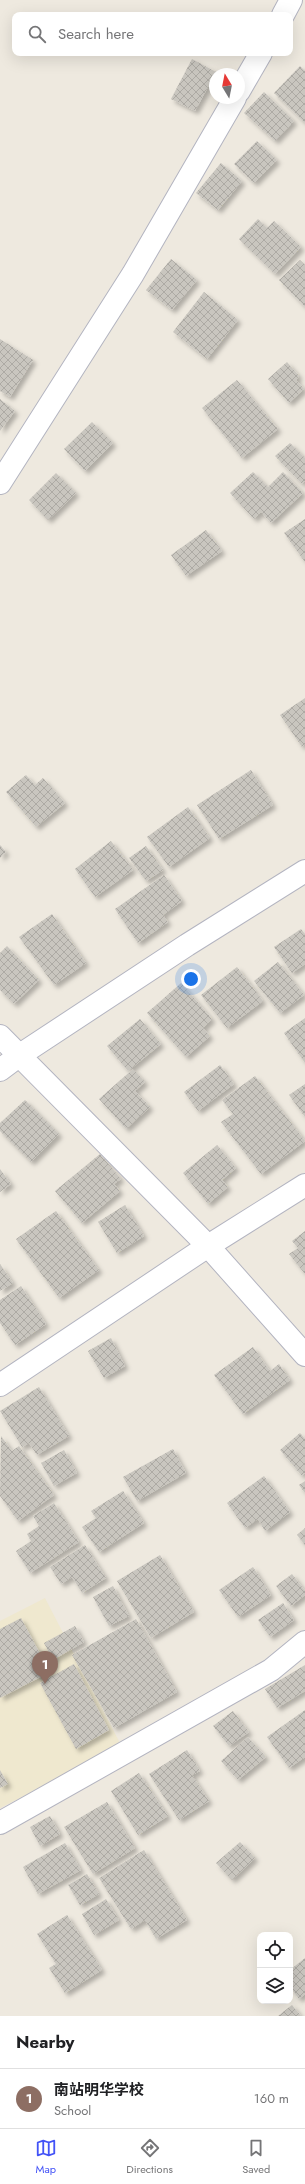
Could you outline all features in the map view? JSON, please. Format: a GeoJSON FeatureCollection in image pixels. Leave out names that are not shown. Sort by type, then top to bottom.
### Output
{"type":"FeatureCollection","features":[{"type":"Feature","properties":{"kind":"street"},"geometry":{"type":"LineString","coordinates":[[285,12],[292,0]]}},
{"type":"Feature","properties":{"kind":"street"},"geometry":{"type":"LineString","coordinates":[[245,81],[259,56]]}},
{"type":"Feature","properties":{"kind":"street"},"geometry":{"type":"LineString","coordinates":[[0,483],[133,274],[232,104]]}},
{"type":"Feature","properties":{"kind":"street"},"geometry":{"type":"LineString","coordinates":[[0,1070],[20,1055],[187,945],[305,871]]}},
{"type":"Feature","properties":{"kind":"street"},"geometry":{"type":"LineString","coordinates":[[0,1036],[208,1246],[305,1355]]}},
{"type":"Feature","properties":{"kind":"street"},"geometry":{"type":"LineString","coordinates":[[0,1384],[208,1246],[305,1185]]}},
{"type":"Feature","properties":{"kind":"street"},"geometry":{"type":"LineString","coordinates":[[0,1823],[271,1670],[305,1642]]}},
{"type":"Feature","properties":{"kind":"shaded area"},"geometry":{"type":"Polygon","coordinates":[[[45,1598],[122,1747],[0,1808],[0,1621],[45,1598]]]}},
{"type":"Feature","properties":{"kind":"building"},"geometry":{"type":"Polygon","coordinates":[[[192,59],[209,68],[209,85],[195,111],[171,99],[192,59]]]}},
{"type":"Feature","properties":{"kind":"building"},"geometry":{"type":"Polygon","coordinates":[[[300,66],[305,71],[305,123],[274,93],[300,66]]]}},
{"type":"Feature","properties":{"kind":"building"},"geometry":{"type":"Polygon","coordinates":[[[264,92],[294,121],[275,141],[244,113],[264,92]]]}},
{"type":"Feature","properties":{"kind":"building"},"geometry":{"type":"Polygon","coordinates":[[[257,141],[277,160],[254,183],[234,164],[257,141]]]}},
{"type":"Feature","properties":{"kind":"building"},"geometry":{"type":"Polygon","coordinates":[[[221,163],[242,181],[218,210],[196,193],[221,163]]]}},
{"type":"Feature","properties":{"kind":"building"},"geometry":{"type":"Polygon","coordinates":[[[258,219],[267,228],[274,221],[301,247],[275,274],[239,239],[258,219]]]}},
{"type":"Feature","properties":{"kind":"building"},"geometry":{"type":"Polygon","coordinates":[[[171,259],[197,280],[172,310],[146,290],[171,259]]]}},
{"type":"Feature","properties":{"kind":"building"},"geometry":{"type":"Polygon","coordinates":[[[300,260],[305,265],[305,307],[279,280],[300,260]]]}},
{"type":"Feature","properties":{"kind":"building"},"geometry":{"type":"Polygon","coordinates":[[[204,292],[238,320],[207,359],[173,332],[204,292]]]}},
{"type":"Feature","properties":{"kind":"building"},"geometry":{"type":"Polygon","coordinates":[[[0,339],[33,360],[10,397],[0,391],[0,339]]]}},
{"type":"Feature","properties":{"kind":"building"},"geometry":{"type":"Polygon","coordinates":[[[287,362],[299,376],[296,380],[304,389],[289,403],[268,379],[287,362]]]}},
{"type":"Feature","properties":{"kind":"building"},"geometry":{"type":"Polygon","coordinates":[[[237,380],[278,429],[242,458],[202,408],[237,380]]]}},
{"type":"Feature","properties":{"kind":"building"},"geometry":{"type":"Polygon","coordinates":[[[0,399],[15,411],[0,431],[0,399]]]}},
{"type":"Feature","properties":{"kind":"building"},"geometry":{"type":"Polygon","coordinates":[[[92,422],[113,443],[85,471],[64,449],[92,422]]]}},
{"type":"Feature","properties":{"kind":"building"},"geometry":{"type":"Polygon","coordinates":[[[290,443],[305,458],[305,481],[302,484],[275,456],[290,443]]]}},
{"type":"Feature","properties":{"kind":"building"},"geometry":{"type":"Polygon","coordinates":[[[253,472],[268,487],[283,472],[303,493],[271,523],[261,512],[254,519],[230,493],[253,472]]]}},
{"type":"Feature","properties":{"kind":"building"},"geometry":{"type":"Polygon","coordinates":[[[56,473],[76,493],[48,520],[29,500],[56,473]]]}},
{"type":"Feature","properties":{"kind":"building"},"geometry":{"type":"Polygon","coordinates":[[[305,519],[305,562],[284,533],[305,519]]]}},
{"type":"Feature","properties":{"kind":"building"},"geometry":{"type":"Polygon","coordinates":[[[206,530],[222,551],[186,576],[171,555],[206,530]]]}},
{"type":"Feature","properties":{"kind":"building"},"geometry":{"type":"Polygon","coordinates":[[[305,698],[305,744],[302,747],[280,715],[305,698]]]}},
{"type":"Feature","properties":{"kind":"building"},"geometry":{"type":"Polygon","coordinates":[[[251,770],[273,805],[219,839],[197,805],[251,770]]]}},
{"type":"Feature","properties":{"kind":"building"},"geometry":{"type":"Polygon","coordinates":[[[26,775],[35,785],[43,778],[65,803],[36,827],[6,792],[26,775]]]}},
{"type":"Feature","properties":{"kind":"building"},"geometry":{"type":"Polygon","coordinates":[[[188,807],[210,838],[169,867],[147,837],[188,807]]]}},
{"type":"Feature","properties":{"kind":"building"},"geometry":{"type":"Polygon","coordinates":[[[111,841],[133,870],[95,897],[75,869],[111,841]]]}},
{"type":"Feature","properties":{"kind":"building"},"geometry":{"type":"Polygon","coordinates":[[[0,845],[6,852],[0,858],[0,845]]]}},
{"type":"Feature","properties":{"kind":"building"},"geometry":{"type":"Polygon","coordinates":[[[146,846],[163,870],[146,881],[129,858],[146,846]]]}},
{"type":"Feature","properties":{"kind":"building"},"geometry":{"type":"Polygon","coordinates":[[[164,875],[182,901],[163,915],[168,922],[138,943],[115,909],[164,875]]]}},
{"type":"Feature","properties":{"kind":"building"},"geometry":{"type":"Polygon","coordinates":[[[52,914],[86,963],[54,985],[19,937],[52,914]]]}},
{"type":"Feature","properties":{"kind":"building"},"geometry":{"type":"Polygon","coordinates":[[[301,929],[305,934],[305,964],[292,973],[274,947],[301,929]]]}},
{"type":"Feature","properties":{"kind":"building"},"geometry":{"type":"Polygon","coordinates":[[[7,946],[39,980],[14,1004],[0,990],[0,953],[7,946]]]}},
{"type":"Feature","properties":{"kind":"building"},"geometry":{"type":"Polygon","coordinates":[[[278,962],[304,995],[280,1013],[254,981],[278,962]]]}},
{"type":"Feature","properties":{"kind":"building"},"geometry":{"type":"Polygon","coordinates":[[[237,967],[263,1001],[227,1028],[201,995],[237,967]]]}},
{"type":"Feature","properties":{"kind":"building"},"geometry":{"type":"Polygon","coordinates":[[[181,983],[212,1019],[203,1028],[210,1036],[186,1057],[147,1013],[181,983]]]}},
{"type":"Feature","properties":{"kind":"building"},"geometry":{"type":"Polygon","coordinates":[[[305,1018],[305,1063],[284,1033],[305,1018]]]}},
{"type":"Feature","properties":{"kind":"building"},"geometry":{"type":"Polygon","coordinates":[[[140,1019],[161,1044],[128,1071],[107,1046],[140,1019]]]}},
{"type":"Feature","properties":{"kind":"building"},"geometry":{"type":"Polygon","coordinates":[[[220,1065],[234,1084],[198,1111],[184,1092],[220,1065]]]}},
{"type":"Feature","properties":{"kind":"building"},"geometry":{"type":"Polygon","coordinates":[[[133,1069],[145,1082],[135,1091],[150,1107],[126,1129],[99,1099],[133,1069]]]}},
{"type":"Feature","properties":{"kind":"building"},"geometry":{"type":"Polygon","coordinates":[[[255,1076],[305,1141],[261,1174],[221,1122],[233,1114],[222,1100],[255,1076]]]}},
{"type":"Feature","properties":{"kind":"building"},"geometry":{"type":"Polygon","coordinates":[[[305,1084],[305,1117],[289,1095],[305,1084]]]}},
{"type":"Feature","properties":{"kind":"building"},"geometry":{"type":"Polygon","coordinates":[[[25,1100],[59,1134],[31,1162],[0,1131],[0,1123],[25,1100]]]}},
{"type":"Feature","properties":{"kind":"building"},"geometry":{"type":"Polygon","coordinates":[[[217,1145],[236,1168],[222,1180],[228,1187],[208,1204],[183,1173],[217,1145]]]}},
{"type":"Feature","properties":{"kind":"building"},"geometry":{"type":"Polygon","coordinates":[[[100,1154],[121,1179],[114,1184],[120,1191],[82,1223],[55,1191],[100,1154]]]}},
{"type":"Feature","properties":{"kind":"building"},"geometry":{"type":"Polygon","coordinates":[[[0,1169],[11,1184],[0,1192],[0,1169]]]}},
{"type":"Feature","properties":{"kind":"building"},"geometry":{"type":"Polygon","coordinates":[[[125,1205],[144,1236],[117,1253],[98,1222],[125,1205]]]}},
{"type":"Feature","properties":{"kind":"building"},"geometry":{"type":"Polygon","coordinates":[[[56,1211],[99,1270],[59,1298],[16,1239],[56,1211]]]}},
{"type":"Feature","properties":{"kind":"building"},"geometry":{"type":"Polygon","coordinates":[[[305,1231],[305,1274],[289,1254],[298,1248],[292,1241],[305,1231]]]}},
{"type":"Feature","properties":{"kind":"building"},"geometry":{"type":"Polygon","coordinates":[[[0,1264],[13,1283],[0,1291],[0,1264]]]}},
{"type":"Feature","properties":{"kind":"building"},"geometry":{"type":"Polygon","coordinates":[[[21,1286],[46,1324],[15,1345],[0,1323],[0,1300],[21,1286]]]}},
{"type":"Feature","properties":{"kind":"building"},"geometry":{"type":"Polygon","coordinates":[[[111,1338],[125,1366],[104,1378],[88,1351],[111,1338]]]}},
{"type":"Feature","properties":{"kind":"building"},"geometry":{"type":"Polygon","coordinates":[[[253,1347],[270,1371],[279,1364],[290,1380],[243,1414],[214,1375],[253,1347]]]}},
{"type":"Feature","properties":{"kind":"building"},"geometry":{"type":"Polygon","coordinates":[[[39,1387],[69,1436],[37,1455],[29,1443],[22,1447],[0,1411],[39,1387]]]}},
{"type":"Feature","properties":{"kind":"building"},"geometry":{"type":"Polygon","coordinates":[[[300,1433],[305,1439],[305,1473],[302,1476],[280,1450],[300,1433]]]}},
{"type":"Feature","properties":{"kind":"building"},"geometry":{"type":"Polygon","coordinates":[[[1,1436],[12,1451],[19,1446],[54,1495],[18,1521],[0,1496],[1,1436]]]}},
{"type":"Feature","properties":{"kind":"building"},"geometry":{"type":"Polygon","coordinates":[[[173,1449],[186,1473],[137,1501],[123,1477],[173,1449]]]}},
{"type":"Feature","properties":{"kind":"building"},"geometry":{"type":"Polygon","coordinates":[[[64,1450],[77,1473],[54,1486],[41,1463],[64,1450]]]}},
{"type":"Feature","properties":{"kind":"building"},"geometry":{"type":"Polygon","coordinates":[[[264,1476],[290,1512],[265,1531],[258,1519],[245,1528],[227,1503],[264,1476]]]}},
{"type":"Feature","properties":{"kind":"building"},"geometry":{"type":"Polygon","coordinates":[[[305,1481],[305,1493],[299,1485],[305,1481]]]}},
{"type":"Feature","properties":{"kind":"building"},"geometry":{"type":"Polygon","coordinates":[[[123,1491],[144,1523],[99,1552],[82,1527],[96,1518],[91,1511],[123,1491]]]}},
{"type":"Feature","properties":{"kind":"building"},"geometry":{"type":"Polygon","coordinates":[[[54,1503],[79,1542],[30,1573],[16,1551],[31,1541],[27,1534],[39,1526],[33,1516],[54,1503]]]}},
{"type":"Feature","properties":{"kind":"building"},"geometry":{"type":"Polygon","coordinates":[[[305,1528],[305,1545],[297,1535],[305,1528]]]}},
{"type":"Feature","properties":{"kind":"building"},"geometry":{"type":"Polygon","coordinates":[[[85,1545],[106,1578],[82,1593],[72,1577],[61,1584],[50,1567],[85,1545]]]}},
{"type":"Feature","properties":{"kind":"building"},"geometry":{"type":"Polygon","coordinates":[[[160,1555],[194,1612],[151,1638],[117,1581],[160,1555]]]}},
{"type":"Feature","properties":{"kind":"building"},"geometry":{"type":"Polygon","coordinates":[[[253,1567],[271,1595],[238,1617],[219,1590],[253,1567]]]}},
{"type":"Feature","properties":{"kind":"building"},"geometry":{"type":"Polygon","coordinates":[[[292,1574],[305,1591],[305,1595],[291,1606],[276,1586],[292,1574]]]}},
{"type":"Feature","properties":{"kind":"building"},"geometry":{"type":"Polygon","coordinates":[[[113,1586],[129,1616],[109,1626],[93,1597],[113,1586]]]}},
{"type":"Feature","properties":{"kind":"building"},"geometry":{"type":"Polygon","coordinates":[[[283,1603],[294,1620],[270,1637],[258,1620],[283,1603]]]}},
{"type":"Feature","properties":{"kind":"building"},"geometry":{"type":"Polygon","coordinates":[[[21,1618],[50,1672],[0,1698],[0,1629],[21,1618]]]}},
{"type":"Feature","properties":{"kind":"building"},"geometry":{"type":"Polygon","coordinates":[[[136,1619],[177,1692],[114,1728],[72,1655],[136,1619]]]}},
{"type":"Feature","properties":{"kind":"building"},"geometry":{"type":"Polygon","coordinates":[[[75,1626],[84,1642],[53,1660],[44,1643],[75,1626]]]}},
{"type":"Feature","properties":{"kind":"building"},"geometry":{"type":"Polygon","coordinates":[[[74,1664],[109,1730],[76,1749],[40,1683],[74,1664]]]}},
{"type":"Feature","properties":{"kind":"building"},"geometry":{"type":"Polygon","coordinates":[[[305,1665],[305,1691],[277,1708],[265,1689],[305,1665]]]}},
{"type":"Feature","properties":{"kind":"building"},"geometry":{"type":"Polygon","coordinates":[[[305,1710],[305,1757],[289,1768],[267,1737],[305,1710]]]}},
{"type":"Feature","properties":{"kind":"building"},"geometry":{"type":"Polygon","coordinates":[[[233,1711],[249,1732],[229,1746],[213,1726],[233,1711]]]}},
{"type":"Feature","properties":{"kind":"building"},"geometry":{"type":"Polygon","coordinates":[[[248,1737],[266,1757],[238,1780],[221,1761],[248,1737]]]}},
{"type":"Feature","properties":{"kind":"building"},"geometry":{"type":"Polygon","coordinates":[[[187,1750],[200,1771],[192,1775],[209,1801],[179,1820],[149,1774],[187,1750]]]}},
{"type":"Feature","properties":{"kind":"building"},"geometry":{"type":"Polygon","coordinates":[[[0,1770],[8,1784],[0,1788],[0,1770]]]}},
{"type":"Feature","properties":{"kind":"building"},"geometry":{"type":"Polygon","coordinates":[[[139,1773],[168,1816],[138,1835],[111,1791],[139,1773]]]}},
{"type":"Feature","properties":{"kind":"building"},"geometry":{"type":"Polygon","coordinates":[[[107,1802],[135,1848],[93,1874],[64,1827],[107,1802]]]}},
{"type":"Feature","properties":{"kind":"building"},"geometry":{"type":"Polygon","coordinates":[[[50,1816],[60,1834],[40,1846],[30,1827],[50,1816]]]}},
{"type":"Feature","properties":{"kind":"building"},"geometry":{"type":"Polygon","coordinates":[[[240,1842],[255,1858],[232,1880],[216,1863],[240,1842]]]}},
{"type":"Feature","properties":{"kind":"building"},"geometry":{"type":"Polygon","coordinates":[[[65,1843],[81,1870],[38,1894],[23,1867],[65,1843]]]}},
{"type":"Feature","properties":{"kind":"building"},"geometry":{"type":"Polygon","coordinates":[[[144,1850],[187,1920],[156,1939],[145,1920],[131,1929],[99,1878],[144,1850]]]}},
{"type":"Feature","properties":{"kind":"building"},"geometry":{"type":"Polygon","coordinates":[[[87,1874],[99,1894],[80,1905],[68,1885],[87,1874]]]}},
{"type":"Feature","properties":{"kind":"building"},"geometry":{"type":"Polygon","coordinates":[[[106,1899],[119,1920],[94,1935],[82,1914],[106,1899]]]}},
{"type":"Feature","properties":{"kind":"building"},"geometry":{"type":"Polygon","coordinates":[[[67,1915],[102,1970],[65,1993],[49,1968],[56,1964],[37,1934],[67,1915]]]}},
{"type":"Feature","properties":{"kind":"building"},"geometry":{"type":"Polygon","coordinates":[[[305,1958],[305,1994],[299,1999],[293,1991],[293,1968],[305,1958]]]}},
{"type":"Feature","properties":{"kind":"building"},"geometry":{"type":"Polygon","coordinates":[[[292,2005],[301,2016],[278,2016],[292,2005]]]}},
{"type":"Feature","properties":{"kind":"place","name":"南站明华学校"},"geometry":{"type":"Point","coordinates":[45,1684]}}]}
